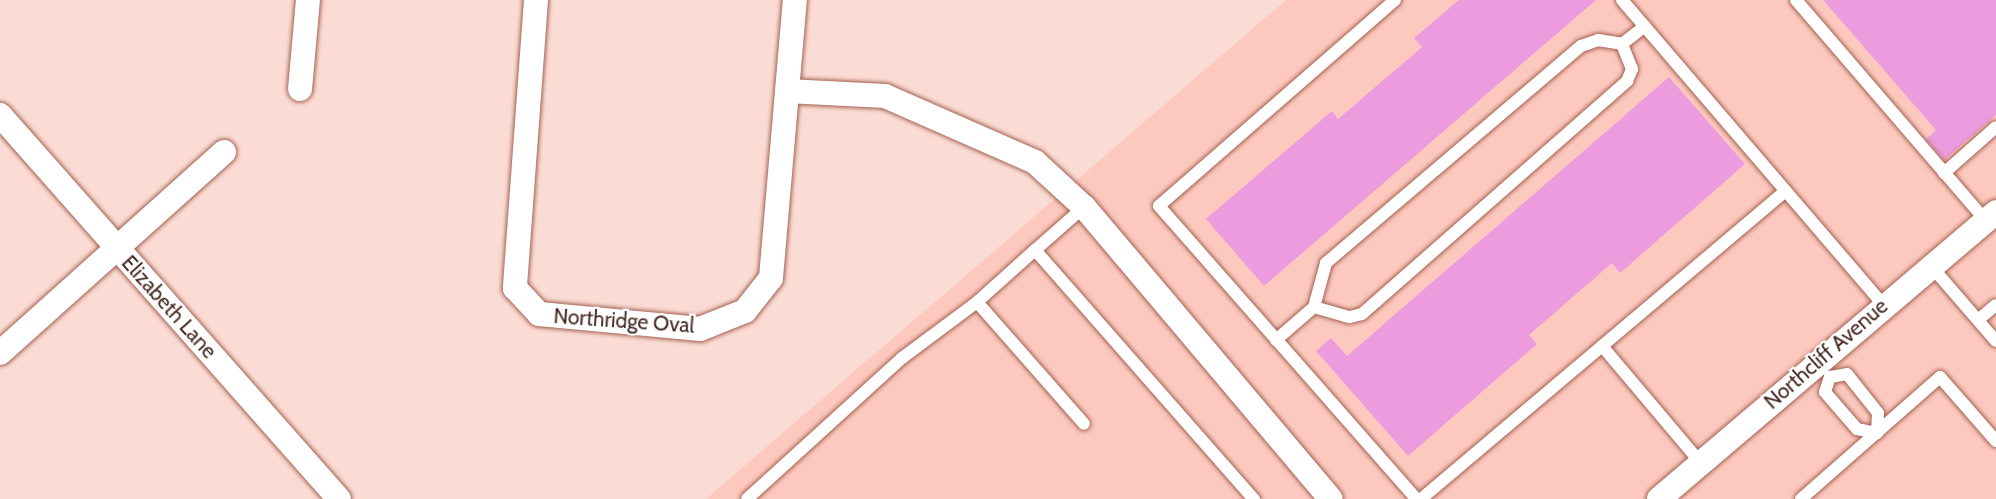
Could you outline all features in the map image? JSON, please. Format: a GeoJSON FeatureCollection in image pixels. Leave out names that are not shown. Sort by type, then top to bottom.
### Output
{"type":"FeatureCollection","features":[{"type":"Feature","properties":{"kind":"street"},"geometry":{"type":"LineString","coordinates":[[300,88],[308,0]]}},
{"type":"Feature","properties":{"kind":"street","name":"Northridge Oval"},"geometry":{"type":"LineString","coordinates":[[536,0],[515,288],[539,315],[700,329],[745,311],[771,278],[795,0]]}},
{"type":"Feature","properties":{"kind":"street"},"geometry":{"type":"LineString","coordinates":[[787,91],[885,96],[1035,162],[1084,207],[1331,499]]}},
{"type":"Feature","properties":{"kind":"street","name":"Elizabeth Lane"},"geometry":{"type":"LineString","coordinates":[[0,115],[339,499]]}},
{"type":"Feature","properties":{"kind":"street"},"geometry":{"type":"LineString","coordinates":[[0,353],[224,152]]}},
{"type":"Feature","properties":{"kind":"street","name":"Northcliff Avenue"},"geometry":{"type":"LineString","coordinates":[[1659,499],[1701,463],[1824,370],[1883,305],[1991,216]]}},
{"type":"Feature","properties":{"kind":"lane"},"geometry":{"type":"LineString","coordinates":[[1395,0],[1159,206],[1416,499]]}},
{"type":"Feature","properties":{"kind":"lane"},"geometry":{"type":"LineString","coordinates":[[1622,0],[1883,305]]}},
{"type":"Feature","properties":{"kind":"lane"},"geometry":{"type":"LineString","coordinates":[[1796,0],[1944,173],[1991,216]]}},
{"type":"Feature","properties":{"kind":"lane"},"geometry":{"type":"LineString","coordinates":[[1276,340],[1314,307],[1326,263],[1581,46],[1598,40],[1622,44],[1645,26]]}},
{"type":"Feature","properties":{"kind":"lane"},"geometry":{"type":"LineString","coordinates":[[1314,307],[1350,317],[1362,314],[1627,81],[1632,69],[1622,44]]}},
{"type":"Feature","properties":{"kind":"lane"},"geometry":{"type":"LineString","coordinates":[[1944,173],[1996,127]]}},
{"type":"Feature","properties":{"kind":"lane"},"geometry":{"type":"LineString","coordinates":[[1421,499],[1785,191]]}},
{"type":"Feature","properties":{"kind":"lane"},"geometry":{"type":"LineString","coordinates":[[747,499],[902,358],[977,302],[1084,207]]}},
{"type":"Feature","properties":{"kind":"lane"},"geometry":{"type":"LineString","coordinates":[[1035,250],[1254,499]]}},
{"type":"Feature","properties":{"kind":"lane"},"geometry":{"type":"LineString","coordinates":[[1931,266],[1996,341]]}},
{"type":"Feature","properties":{"kind":"lane"},"geometry":{"type":"LineString","coordinates":[[977,302],[1084,424]]}},
{"type":"Feature","properties":{"kind":"lane"},"geometry":{"type":"LineString","coordinates":[[1978,320],[1996,305]]}},
{"type":"Feature","properties":{"kind":"lane"},"geometry":{"type":"LineString","coordinates":[[1602,345],[1701,463]]}},
{"type":"Feature","properties":{"kind":"lane"},"geometry":{"type":"LineString","coordinates":[[1824,370],[1846,374],[1857,387],[1878,413],[1877,433],[1857,429],[1825,392],[1824,370]]}},
{"type":"Feature","properties":{"kind":"lane"},"geometry":{"type":"LineString","coordinates":[[1801,499],[1940,377],[1996,441]]}},
{"type":"Feature","properties":{"kind":"shaded area"},"geometry":{"type":"Polygon","coordinates":[[[1286,0],[1996,0],[1996,499],[706,499],[1286,0]]]}},
{"type":"Feature","properties":{"kind":"building"},"geometry":{"type":"Polygon","coordinates":[[[1459,0],[1596,0],[1264,286],[1206,219],[1332,111],[1338,119],[1422,47],[1414,38],[1459,0]]]}},
{"type":"Feature","properties":{"kind":"building"},"geometry":{"type":"Polygon","coordinates":[[[1823,0],[1996,0],[1996,115],[1944,160],[1926,139],[1936,130],[1823,0]]]}},
{"type":"Feature","properties":{"kind":"building"},"geometry":{"type":"Polygon","coordinates":[[[1669,77],[1745,164],[1620,273],[1612,263],[1529,335],[1537,344],[1408,456],[1316,351],[1331,338],[1347,356],[1669,77]]]}}]}
